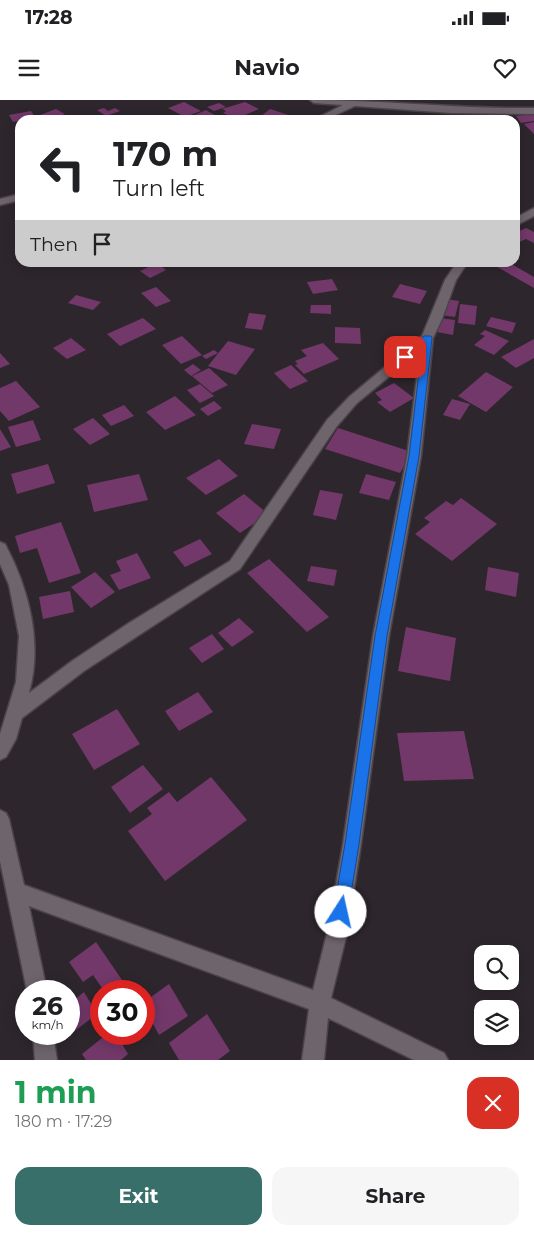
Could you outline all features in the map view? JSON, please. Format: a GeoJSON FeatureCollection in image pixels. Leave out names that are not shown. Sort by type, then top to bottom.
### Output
{"type":"FeatureCollection","features":[{"type":"Feature","properties":{"kind":"street"},"geometry":{"type":"LineString","coordinates":[[314,100],[475,112],[534,111]]}},
{"type":"Feature","properties":{"kind":"street"},"geometry":{"type":"LineString","coordinates":[[329,115],[354,104]]}},
{"type":"Feature","properties":{"kind":"street"},"geometry":{"type":"LineString","coordinates":[[0,202],[15,198]]}},
{"type":"Feature","properties":{"kind":"street"},"geometry":{"type":"LineString","coordinates":[[520,220],[534,212]]}},
{"type":"Feature","properties":{"kind":"street"},"geometry":{"type":"LineString","coordinates":[[14,713],[134,628],[235,565],[332,423],[353,400],[427,338],[433,330],[453,274],[459,267]]}},
{"type":"Feature","properties":{"kind":"street"},"geometry":{"type":"LineString","coordinates":[[313,1060],[320,1003],[338,928],[352,844],[381,636],[414,456],[427,338]]}},
{"type":"Feature","properties":{"kind":"street"},"geometry":{"type":"LineString","coordinates":[[0,548],[17,585],[27,636],[24,682],[7,738],[0,752]]}},
{"type":"Feature","properties":{"kind":"street"},"geometry":{"type":"LineString","coordinates":[[0,819],[35,980]]}},
{"type":"Feature","properties":{"kind":"street"},"geometry":{"type":"LineString","coordinates":[[17,892],[320,1003],[437,1060]]}},
{"type":"Feature","properties":{"kind":"street"},"geometry":{"type":"LineString","coordinates":[[44,1045],[46,1060]]}},
{"type":"Feature","properties":{"kind":"building"},"geometry":{"type":"Polygon","coordinates":[[[184,102],[201,111],[190,115],[181,115],[168,108],[184,102]]]}},
{"type":"Feature","properties":{"kind":"building"},"geometry":{"type":"Polygon","coordinates":[[[245,102],[259,109],[245,115],[227,115],[223,113],[226,111],[222,109],[245,102]]]}},
{"type":"Feature","properties":{"kind":"building"},"geometry":{"type":"Polygon","coordinates":[[[219,103],[226,107],[214,111],[207,107],[219,103]]]}},
{"type":"Feature","properties":{"kind":"building"},"geometry":{"type":"Polygon","coordinates":[[[104,108],[108,111],[115,108],[120,111],[104,115],[97,110],[104,108]]]}},
{"type":"Feature","properties":{"kind":"building"},"geometry":{"type":"Polygon","coordinates":[[[56,109],[65,114],[62,115],[40,115],[56,109]]]}},
{"type":"Feature","properties":{"kind":"building"},"geometry":{"type":"Polygon","coordinates":[[[270,109],[289,115],[262,115],[270,109]]]}},
{"type":"Feature","properties":{"kind":"building"},"geometry":{"type":"Polygon","coordinates":[[[206,110],[214,115],[195,115],[206,110]]]}},
{"type":"Feature","properties":{"kind":"building"},"geometry":{"type":"Polygon","coordinates":[[[31,111],[34,115],[15,115],[15,122],[13,122],[9,115],[31,111]]]}},
{"type":"Feature","properties":{"kind":"building"},"geometry":{"type":"Polygon","coordinates":[[[534,114],[534,121],[521,123],[520,116],[534,114]]]}},
{"type":"Feature","properties":{"kind":"building"},"geometry":{"type":"Polygon","coordinates":[[[534,122],[534,134],[524,124],[534,122]]]}},
{"type":"Feature","properties":{"kind":"building"},"geometry":{"type":"Polygon","coordinates":[[[526,228],[534,232],[534,243],[526,239],[520,242],[520,231],[526,228]]]}},
{"type":"Feature","properties":{"kind":"building"},"geometry":{"type":"Polygon","coordinates":[[[148,267],[162,267],[166,270],[150,278],[140,271],[148,267]]]}},
{"type":"Feature","properties":{"kind":"building"},"geometry":{"type":"Polygon","coordinates":[[[497,267],[517,267],[534,277],[534,288],[497,267]]]}},
{"type":"Feature","properties":{"kind":"building"},"geometry":{"type":"Polygon","coordinates":[[[332,279],[338,290],[313,294],[307,282],[332,279]]]}},
{"type":"Feature","properties":{"kind":"building"},"geometry":{"type":"Polygon","coordinates":[[[400,284],[427,291],[420,304],[392,297],[400,284]]]}},
{"type":"Feature","properties":{"kind":"building"},"geometry":{"type":"Polygon","coordinates":[[[156,287],[171,301],[156,307],[141,293],[156,287]]]}},
{"type":"Feature","properties":{"kind":"building"},"geometry":{"type":"Polygon","coordinates":[[[76,295],[101,302],[93,310],[68,303],[76,295]]]}},
{"type":"Feature","properties":{"kind":"building"},"geometry":{"type":"Polygon","coordinates":[[[446,299],[459,301],[455,317],[441,315],[446,299]]]}},
{"type":"Feature","properties":{"kind":"building"},"geometry":{"type":"Polygon","coordinates":[[[460,304],[477,306],[475,325],[458,323],[460,304]]]}},
{"type":"Feature","properties":{"kind":"building"},"geometry":{"type":"Polygon","coordinates":[[[311,305],[331,305],[331,314],[310,313],[311,305]]]}},
{"type":"Feature","properties":{"kind":"building"},"geometry":{"type":"Polygon","coordinates":[[[249,313],[266,315],[262,330],[245,328],[249,313]]]}},
{"type":"Feature","properties":{"kind":"building"},"geometry":{"type":"Polygon","coordinates":[[[491,317],[516,323],[512,333],[486,326],[491,317]]]}},
{"type":"Feature","properties":{"kind":"building"},"geometry":{"type":"Polygon","coordinates":[[[143,318],[156,329],[120,346],[107,334],[143,318]]]}},
{"type":"Feature","properties":{"kind":"building"},"geometry":{"type":"Polygon","coordinates":[[[439,318],[455,320],[453,335],[437,332],[439,318]]]}},
{"type":"Feature","properties":{"kind":"building"},"geometry":{"type":"Polygon","coordinates":[[[335,327],[360,328],[361,344],[335,343],[335,327]]]}},
{"type":"Feature","properties":{"kind":"building"},"geometry":{"type":"Polygon","coordinates":[[[485,330],[509,341],[494,355],[474,345],[485,336],[480,334],[485,330]]]}},
{"type":"Feature","properties":{"kind":"building"},"geometry":{"type":"Polygon","coordinates":[[[182,336],[202,355],[181,364],[162,345],[182,336]]]}},
{"type":"Feature","properties":{"kind":"building"},"geometry":{"type":"Polygon","coordinates":[[[71,338],[86,350],[67,359],[53,348],[71,338]]]}},
{"type":"Feature","properties":{"kind":"building"},"geometry":{"type":"Polygon","coordinates":[[[534,339],[534,358],[516,368],[501,357],[534,339]]]}},
{"type":"Feature","properties":{"kind":"building"},"geometry":{"type":"Polygon","coordinates":[[[228,341],[255,349],[236,375],[208,366],[228,341]]]}},
{"type":"Feature","properties":{"kind":"building"},"geometry":{"type":"Polygon","coordinates":[[[323,343],[339,359],[304,374],[295,365],[298,364],[295,361],[307,356],[301,350],[323,343]]]}},
{"type":"Feature","properties":{"kind":"building"},"geometry":{"type":"Polygon","coordinates":[[[214,350],[218,353],[206,359],[202,356],[214,350]]]}},
{"type":"Feature","properties":{"kind":"building"},"geometry":{"type":"Polygon","coordinates":[[[0,353],[10,364],[0,368],[0,353]]]}},
{"type":"Feature","properties":{"kind":"building"},"geometry":{"type":"Polygon","coordinates":[[[193,364],[201,370],[191,376],[184,370],[193,364]]]}},
{"type":"Feature","properties":{"kind":"building"},"geometry":{"type":"Polygon","coordinates":[[[291,365],[308,381],[290,389],[274,373],[291,365]]]}},
{"type":"Feature","properties":{"kind":"building"},"geometry":{"type":"Polygon","coordinates":[[[209,368],[228,385],[212,393],[192,376],[209,368]]]}},
{"type":"Feature","properties":{"kind":"building"},"geometry":{"type":"Polygon","coordinates":[[[486,372],[513,387],[486,412],[458,396],[486,372]]]}},
{"type":"Feature","properties":{"kind":"building"},"geometry":{"type":"Polygon","coordinates":[[[16,381],[40,407],[9,421],[0,411],[0,388],[16,381]]]}},
{"type":"Feature","properties":{"kind":"building"},"geometry":{"type":"Polygon","coordinates":[[[394,383],[414,398],[390,412],[377,402],[382,400],[375,393],[394,383]]]}},
{"type":"Feature","properties":{"kind":"building"},"geometry":{"type":"Polygon","coordinates":[[[200,384],[214,396],[200,403],[187,390],[200,384]]]}},
{"type":"Feature","properties":{"kind":"building"},"geometry":{"type":"Polygon","coordinates":[[[175,396],[196,415],[165,430],[146,412],[175,396]]]}},
{"type":"Feature","properties":{"kind":"building"},"geometry":{"type":"Polygon","coordinates":[[[452,399],[470,404],[460,420],[443,415],[452,399]]]}},
{"type":"Feature","properties":{"kind":"building"},"geometry":{"type":"Polygon","coordinates":[[[214,401],[222,408],[208,416],[200,409],[214,401]]]}},
{"type":"Feature","properties":{"kind":"building"},"geometry":{"type":"Polygon","coordinates":[[[124,405],[134,416],[111,426],[102,415],[124,405]]]}},
{"type":"Feature","properties":{"kind":"building"},"geometry":{"type":"Polygon","coordinates":[[[93,418],[110,434],[90,445],[73,429],[93,418]]]}},
{"type":"Feature","properties":{"kind":"building"},"geometry":{"type":"Polygon","coordinates":[[[33,420],[41,440],[16,447],[8,427],[33,420]]]}},
{"type":"Feature","properties":{"kind":"building"},"geometry":{"type":"Polygon","coordinates":[[[252,424],[281,429],[274,449],[244,444],[252,424]]]}},
{"type":"Feature","properties":{"kind":"building"},"geometry":{"type":"Polygon","coordinates":[[[338,428],[412,452],[400,473],[325,449],[338,428]]]}},
{"type":"Feature","properties":{"kind":"building"},"geometry":{"type":"Polygon","coordinates":[[[0,429],[11,447],[0,451],[0,429]]]}},
{"type":"Feature","properties":{"kind":"building"},"geometry":{"type":"Polygon","coordinates":[[[219,459],[238,476],[206,495],[186,478],[219,459]]]}},
{"type":"Feature","properties":{"kind":"building"},"geometry":{"type":"Polygon","coordinates":[[[48,464],[55,483],[17,494],[11,474],[48,464]]]}},
{"type":"Feature","properties":{"kind":"building"},"geometry":{"type":"Polygon","coordinates":[[[139,474],[148,500],[94,512],[87,485],[139,474]]]}},
{"type":"Feature","properties":{"kind":"building"},"geometry":{"type":"Polygon","coordinates":[[[366,474],[396,482],[389,500],[359,493],[366,474]]]}},
{"type":"Feature","properties":{"kind":"building"},"geometry":{"type":"Polygon","coordinates":[[[320,490],[343,494],[336,520],[313,515],[320,490]]]}},
{"type":"Feature","properties":{"kind":"building"},"geometry":{"type":"Polygon","coordinates":[[[244,494],[268,514],[240,533],[216,513],[244,494]]]}},
{"type":"Feature","properties":{"kind":"building"},"geometry":{"type":"Polygon","coordinates":[[[461,498],[497,524],[452,561],[415,534],[430,522],[424,518],[446,501],[453,505],[461,498]]]}},
{"type":"Feature","properties":{"kind":"building"},"geometry":{"type":"Polygon","coordinates":[[[61,522],[81,573],[49,583],[37,548],[20,553],[15,536],[61,522]]]}},
{"type":"Feature","properties":{"kind":"building"},"geometry":{"type":"Polygon","coordinates":[[[200,539],[212,554],[185,567],[173,552],[200,539]]]}},
{"type":"Feature","properties":{"kind":"building"},"geometry":{"type":"Polygon","coordinates":[[[137,553],[151,578],[119,590],[110,575],[121,571],[116,561],[137,553]]]}},
{"type":"Feature","properties":{"kind":"building"},"geometry":{"type":"Polygon","coordinates":[[[269,559],[329,617],[307,632],[247,573],[269,559]]]}},
{"type":"Feature","properties":{"kind":"building"},"geometry":{"type":"Polygon","coordinates":[[[311,566],[337,570],[334,586],[307,581],[311,566]]]}},
{"type":"Feature","properties":{"kind":"building"},"geometry":{"type":"Polygon","coordinates":[[[488,567],[519,573],[516,597],[485,590],[488,567]]]}},
{"type":"Feature","properties":{"kind":"building"},"geometry":{"type":"Polygon","coordinates":[[[95,572],[115,592],[91,608],[71,587],[95,572]]]}},
{"type":"Feature","properties":{"kind":"building"},"geometry":{"type":"Polygon","coordinates":[[[70,591],[74,612],[43,619],[39,597],[70,591]]]}},
{"type":"Feature","properties":{"kind":"building"},"geometry":{"type":"Polygon","coordinates":[[[239,618],[254,632],[232,647],[218,633],[239,618]]]}},
{"type":"Feature","properties":{"kind":"building"},"geometry":{"type":"Polygon","coordinates":[[[406,627],[456,638],[450,681],[398,671],[406,627]]]}},
{"type":"Feature","properties":{"kind":"building"},"geometry":{"type":"Polygon","coordinates":[[[212,634],[224,649],[202,663],[189,648],[212,634]]]}},
{"type":"Feature","properties":{"kind":"building"},"geometry":{"type":"Polygon","coordinates":[[[198,692],[213,712],[179,731],[165,711],[198,692]]]}},
{"type":"Feature","properties":{"kind":"building"},"geometry":{"type":"Polygon","coordinates":[[[117,709],[140,744],[94,770],[72,734],[117,709]]]}},
{"type":"Feature","properties":{"kind":"building"},"geometry":{"type":"Polygon","coordinates":[[[464,731],[474,779],[404,781],[397,733],[464,731]]]}},
{"type":"Feature","properties":{"kind":"building"},"geometry":{"type":"Polygon","coordinates":[[[143,765],[163,789],[130,813],[111,787],[143,765]]]}},
{"type":"Feature","properties":{"kind":"building"},"geometry":{"type":"Polygon","coordinates":[[[211,777],[247,820],[165,881],[128,831],[152,814],[147,808],[169,792],[177,802],[211,777]]]}},
{"type":"Feature","properties":{"kind":"building"},"geometry":{"type":"Polygon","coordinates":[[[96,942],[122,980],[96,980],[93,975],[83,982],[69,962],[96,942]]]}},
{"type":"Feature","properties":{"kind":"building"},"geometry":{"type":"Polygon","coordinates":[[[169,984],[188,1016],[159,1035],[155,1028],[155,994],[169,984]]]}},
{"type":"Feature","properties":{"kind":"building"},"geometry":{"type":"Polygon","coordinates":[[[84,992],[90,1002],[90,1019],[80,1027],[80,995],[84,992]]]}},
{"type":"Feature","properties":{"kind":"building"},"geometry":{"type":"Polygon","coordinates":[[[207,1014],[230,1051],[218,1060],[179,1060],[169,1043],[207,1014]]]}},
{"type":"Feature","properties":{"kind":"building"},"geometry":{"type":"Polygon","coordinates":[[[93,1045],[123,1045],[128,1054],[121,1060],[86,1060],[82,1054],[93,1045]]]}},
{"type":"Feature","properties":{"kind":"route"},"geometry":{"type":"LineString","coordinates":[[341,912],[381,636],[414,456],[427,338],[405,357]]}}]}
